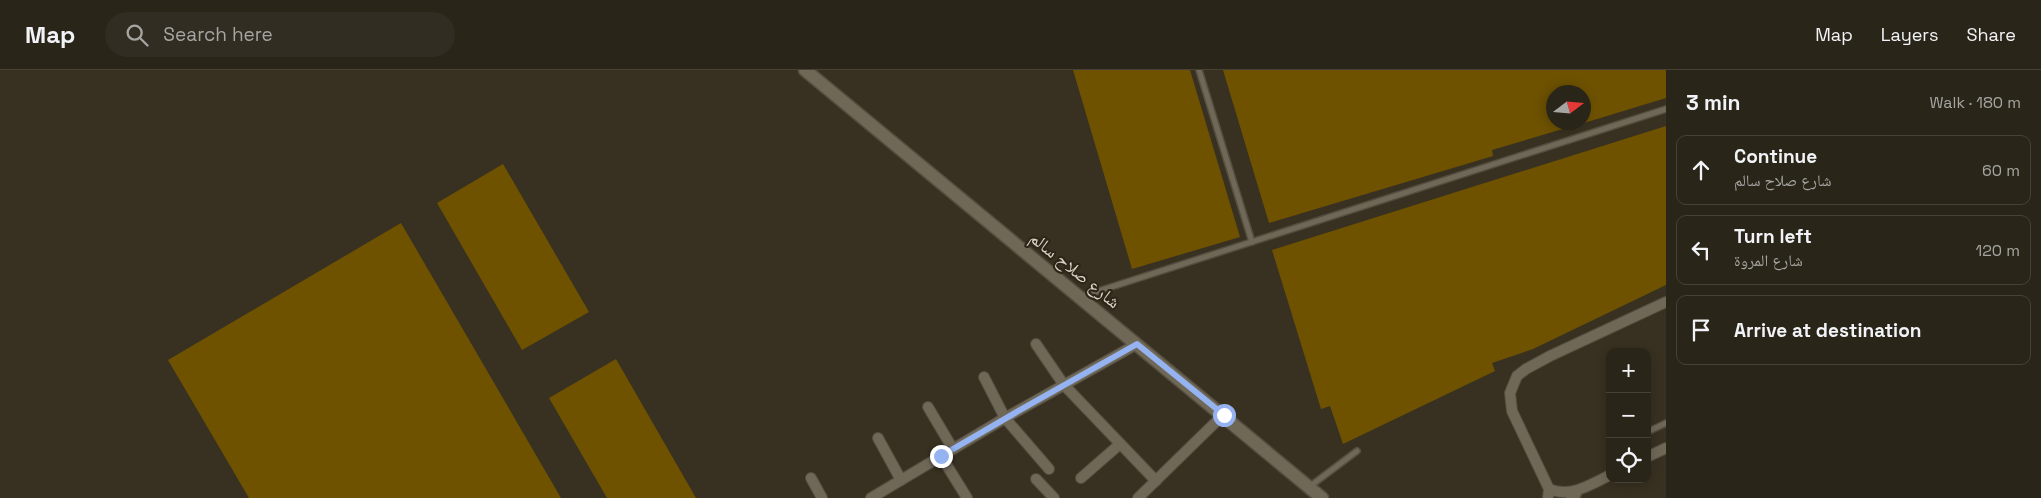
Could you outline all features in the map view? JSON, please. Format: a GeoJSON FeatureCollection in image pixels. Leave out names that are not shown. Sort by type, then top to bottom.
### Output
{"type":"FeatureCollection","features":[{"type":"Feature","properties":{"kind":"street","name":"شارع صلاح سالم"},"geometry":{"type":"LineString","coordinates":[[805,70],[1322,498]]}},
{"type":"Feature","properties":{"kind":"street"},"geometry":{"type":"LineString","coordinates":[[1606,478],[1574,495],[1548,493],[1512,411],[1510,393],[1517,376],[1526,369],[1666,302]]}},
{"type":"Feature","properties":{"kind":"street"},"geometry":{"type":"LineString","coordinates":[[1036,344],[1064,385],[1156,481]]}},
{"type":"Feature","properties":{"kind":"street"},"geometry":{"type":"LineString","coordinates":[[875,497],[1005,418],[1137,344]]}},
{"type":"Feature","properties":{"kind":"street"},"geometry":{"type":"LineString","coordinates":[[984,377],[1005,418],[1049,469]]}},
{"type":"Feature","properties":{"kind":"street"},"geometry":{"type":"LineString","coordinates":[[928,407],[953,449]]}},
{"type":"Feature","properties":{"kind":"street"},"geometry":{"type":"LineString","coordinates":[[1138,498],[1224,415]]}},
{"type":"Feature","properties":{"kind":"street"},"geometry":{"type":"LineString","coordinates":[[878,438],[901,480]]}},
{"type":"Feature","properties":{"kind":"street"},"geometry":{"type":"LineString","coordinates":[[1081,478],[1120,444]]}},
{"type":"Feature","properties":{"kind":"street"},"geometry":{"type":"LineString","coordinates":[[1651,455],[1666,448]]}},
{"type":"Feature","properties":{"kind":"street"},"geometry":{"type":"LineString","coordinates":[[941,456],[967,498]]}},
{"type":"Feature","properties":{"kind":"street"},"geometry":{"type":"LineString","coordinates":[[811,478],[822,498]]}},
{"type":"Feature","properties":{"kind":"street"},"geometry":{"type":"LineString","coordinates":[[1036,478],[1052,498]]}},
{"type":"Feature","properties":{"kind":"lane"},"geometry":{"type":"LineString","coordinates":[[1199,70],[1252,242]]}},
{"type":"Feature","properties":{"kind":"lane"},"geometry":{"type":"LineString","coordinates":[[1080,297],[1666,109]]}},
{"type":"Feature","properties":{"kind":"lane"},"geometry":{"type":"LineString","coordinates":[[1651,430],[1666,423]]}},
{"type":"Feature","properties":{"kind":"lane"},"geometry":{"type":"LineString","coordinates":[[1309,487],[1357,451]]}},
{"type":"Feature","properties":{"kind":"building"},"geometry":{"type":"Polygon","coordinates":[[[1073,70],[1190,70],[1240,237],[1132,269],[1073,70]]]}},
{"type":"Feature","properties":{"kind":"building"},"geometry":{"type":"Polygon","coordinates":[[[1223,70],[1666,70],[1666,98],[1591,121],[1591,85],[1546,85],[1546,130],[1559,130],[1492,150],[1493,156],[1269,223],[1223,70]]]}},
{"type":"Feature","properties":{"kind":"building"},"geometry":{"type":"Polygon","coordinates":[[[1666,126],[1666,285],[1533,349],[1492,363],[1495,371],[1343,444],[1330,406],[1321,409],[1272,250],[1666,126]]]}},
{"type":"Feature","properties":{"kind":"building"},"geometry":{"type":"Polygon","coordinates":[[[503,164],[589,312],[522,350],[437,203],[503,164]]]}},
{"type":"Feature","properties":{"kind":"building"},"geometry":{"type":"Polygon","coordinates":[[[401,223],[561,498],[249,498],[168,360],[401,223]]]}},
{"type":"Feature","properties":{"kind":"building"},"geometry":{"type":"Polygon","coordinates":[[[616,359],[696,498],[607,498],[549,398],[616,359]]]}},
{"type":"Feature","properties":{"kind":"route"},"geometry":{"type":"LineString","coordinates":[[941,456],[1137,344],[1224,415]]}}]}
